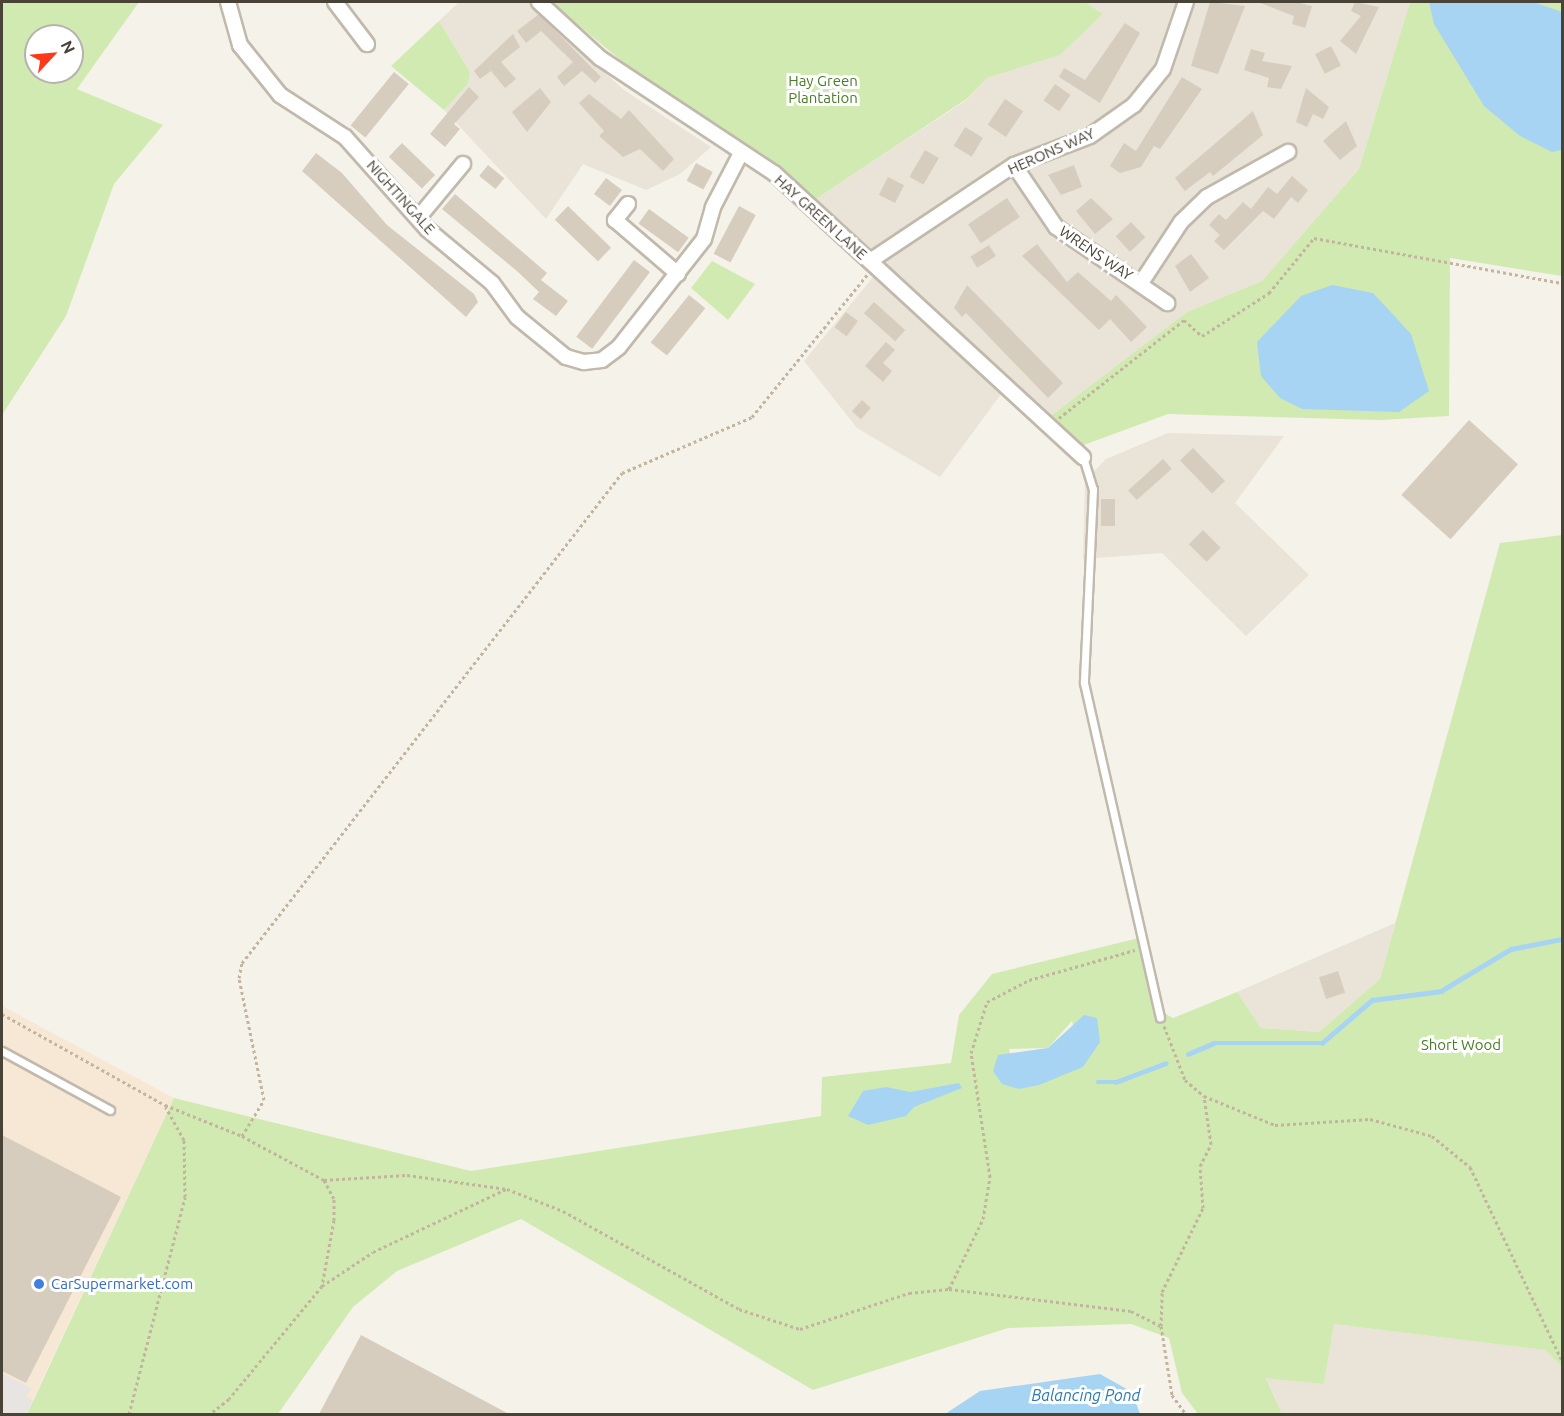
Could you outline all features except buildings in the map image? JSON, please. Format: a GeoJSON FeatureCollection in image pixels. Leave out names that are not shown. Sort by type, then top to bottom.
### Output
{"type":"FeatureCollection","features":[{"type":"Feature","properties":{"kind":"street","name":"NIGHTINGALE"},"geometry":{"type":"LineString","coordinates":[[231,2],[240,45],[280,95],[345,137],[419,217],[492,283],[517,317],[566,357],[584,362],[602,360],[619,347],[704,239],[713,207],[741,153]]}},
{"type":"Feature","properties":{"kind":"street"},"geometry":{"type":"LineString","coordinates":[[335,2],[367,44]]}},
{"type":"Feature","properties":{"kind":"street","name":"HAY GREEN LANE"},"geometry":{"type":"LineString","coordinates":[[539,2],[600,58],[774,173],[1083,457]]}},
{"type":"Feature","properties":{"kind":"street","name":"HERONS WAY"},"geometry":{"type":"LineString","coordinates":[[873,264],[1014,165],[1090,136],[1134,105],[1163,69],[1186,2]]}},
{"type":"Feature","properties":{"kind":"street"},"geometry":{"type":"LineString","coordinates":[[1141,283],[1181,222],[1207,197],[1288,152]]}},
{"type":"Feature","properties":{"kind":"street"},"geometry":{"type":"LineString","coordinates":[[419,217],[463,164]]}},
{"type":"Feature","properties":{"kind":"street","name":"WRENS WAY"},"geometry":{"type":"LineString","coordinates":[[1014,165],[1056,227],[1141,283],[1167,303]]}},
{"type":"Feature","properties":{"kind":"street"},"geometry":{"type":"LineString","coordinates":[[628,204],[615,220],[678,274]]}},
{"type":"Feature","properties":{"kind":"lane"},"geometry":{"type":"LineString","coordinates":[[1083,457],[1093,489],[1084,683],[1142,947],[1160,1017]]}},
{"type":"Feature","properties":{"kind":"lane"},"geometry":{"type":"LineString","coordinates":[[2,1051],[110,1110]]}},
{"type":"Feature","properties":{"kind":"path"},"geometry":{"type":"LineString","coordinates":[[1047,425],[1184,320],[1202,336],[1269,293],[1314,238],[1563,283]]}},
{"type":"Feature","properties":{"kind":"path"},"geometry":{"type":"LineString","coordinates":[[242,1136],[264,1100],[239,978],[242,963],[622,473],[752,417],[873,264]]}},
{"type":"Feature","properties":{"kind":"path"},"geometry":{"type":"LineString","coordinates":[[949,1289],[983,1219],[990,1177],[971,1053],[987,1002],[1029,980],[1142,947]]}},
{"type":"Feature","properties":{"kind":"path"},"geometry":{"type":"LineString","coordinates":[[2,1014],[165,1105],[242,1136],[324,1180],[407,1175],[507,1189],[563,1211],[774,1323],[800,1329],[909,1293],[949,1289],[1131,1311],[1161,1326]]}},
{"type":"Feature","properties":{"kind":"path"},"geometry":{"type":"LineString","coordinates":[[1160,1017],[1185,1080],[1204,1096],[1275,1125],[1370,1119],[1432,1136],[1470,1167],[1563,1361]]}},
{"type":"Feature","properties":{"kind":"path"},"geometry":{"type":"LineString","coordinates":[[1186,1414],[1172,1395],[1161,1326],[1162,1292],[1203,1208],[1200,1166],[1211,1144],[1204,1096]]}},
{"type":"Feature","properties":{"kind":"path"},"geometry":{"type":"LineString","coordinates":[[129,1414],[185,1197],[184,1140],[165,1105]]}},
{"type":"Feature","properties":{"kind":"path"},"geometry":{"type":"LineString","coordinates":[[322,1286],[334,1220],[334,1199],[324,1180]]}},
{"type":"Feature","properties":{"kind":"path"},"geometry":{"type":"LineString","coordinates":[[210,1414],[229,1399],[322,1286],[373,1252],[507,1189]]}},
{"type":"Feature","properties":{"kind":"shaded area"},"geometry":{"type":"Polygon","coordinates":[[[459,2],[537,2],[532,7],[624,90],[711,147],[680,174],[646,190],[583,164],[546,219],[444,110],[468,84],[470,72],[439,21],[459,2]]]}},
{"type":"Feature","properties":{"kind":"shaded area"},"geometry":{"type":"Polygon","coordinates":[[[1085,2],[1410,2],[1359,169],[1262,281],[1187,312],[1048,418],[816,199],[968,99],[987,78],[1060,55],[1103,14],[1085,2]]]}},
{"type":"Feature","properties":{"kind":"shaded area"},"geometry":{"type":"Polygon","coordinates":[[[874,276],[1001,394],[940,477],[857,428],[804,361],[874,276]]]}},
{"type":"Feature","properties":{"kind":"shaded area"},"geometry":{"type":"Polygon","coordinates":[[[1168,433],[1284,436],[1235,503],[1309,575],[1246,636],[1162,553],[1083,559],[1085,481],[1106,459],[1168,433]]]}},
{"type":"Feature","properties":{"kind":"shaded area"},"geometry":{"type":"Polygon","coordinates":[[[1395,923],[1380,979],[1319,1032],[1261,1028],[1237,992],[1395,923]]]}},
{"type":"Feature","properties":{"kind":"shaded area"},"geometry":{"type":"Polygon","coordinates":[[[2,1006],[174,1098],[26,1414],[2,1414],[2,1006]]]}},
{"type":"Feature","properties":{"kind":"shaded area"},"geometry":{"type":"Polygon","coordinates":[[[1334,1324],[1545,1350],[1562,1367],[1562,1414],[1282,1414],[1266,1377],[1324,1384],[1334,1324]]]}},
{"type":"Feature","properties":{"kind":"shaded area"},"geometry":{"type":"Polygon","coordinates":[[[2,1373],[31,1388],[26,1397],[33,1400],[27,1413],[2,1413],[2,1373]]]}},
{"type":"Feature","properties":{"kind":"green space"},"geometry":{"type":"Polygon","coordinates":[[[2,2],[139,2],[84,79],[84,24],[24,24],[24,84],[81,84],[77,89],[163,125],[114,184],[66,316],[2,415],[2,2]]]}},
{"type":"Feature","properties":{"kind":"green space","name":"Hay Green Plantation"},"geometry":{"type":"Polygon","coordinates":[[[551,2],[1085,2],[1103,14],[1060,55],[987,78],[968,98],[816,199],[766,156],[655,89],[551,2]]]}},
{"type":"Feature","properties":{"kind":"green space"},"geometry":{"type":"Polygon","coordinates":[[[1410,2],[1562,2],[1562,276],[1450,258],[1449,416],[1380,420],[1168,414],[1081,446],[1048,418],[1187,312],[1262,281],[1359,169],[1410,2]]]}},
{"type":"Feature","properties":{"kind":"green space"},"geometry":{"type":"Polygon","coordinates":[[[439,21],[470,72],[468,84],[444,110],[391,66],[439,21]]]}},
{"type":"Feature","properties":{"kind":"green space"},"geometry":{"type":"Polygon","coordinates":[[[712,261],[755,284],[728,320],[691,288],[712,261]]]}},
{"type":"Feature","properties":{"kind":"green space","name":"Short Wood"},"geometry":{"type":"Polygon","coordinates":[[[1562,535],[1562,1367],[1545,1350],[1334,1324],[1324,1384],[1266,1378],[1282,1414],[1198,1414],[1182,1393],[1169,1338],[1131,1324],[1008,1328],[813,1390],[521,1219],[397,1271],[353,1307],[278,1414],[27,1414],[174,1098],[471,1171],[821,1116],[822,1077],[951,1063],[959,1015],[992,974],[1147,936],[1164,1013],[1173,1018],[1237,992],[1261,1028],[1319,1032],[1380,979],[1500,543],[1562,535]],[[1072,1021],[1048,1048],[1009,1049],[1019,1089],[1083,1067],[1072,1021]]]}},
{"type":"Feature","properties":{"kind":"water"},"geometry":{"type":"Polygon","coordinates":[[[1429,2],[1533,2],[1562,12],[1562,150],[1552,152],[1520,136],[1484,106],[1434,24],[1429,2]]]}},
{"type":"Feature","properties":{"kind":"water"},"geometry":{"type":"Polygon","coordinates":[[[1332,285],[1373,293],[1411,334],[1429,391],[1399,412],[1302,409],[1280,398],[1261,376],[1257,342],[1301,296],[1332,285]]]}},
{"type":"Feature","properties":{"kind":"water"},"geometry":{"type":"Polygon","coordinates":[[[1084,1015],[1097,1018],[1100,1042],[1083,1067],[1039,1085],[1019,1089],[1002,1084],[993,1071],[998,1055],[1048,1048],[1084,1015]]]}},
{"type":"Feature","properties":{"kind":"water"},"geometry":{"type":"Polygon","coordinates":[[[959,1083],[962,1088],[914,1107],[906,1116],[868,1125],[848,1116],[863,1091],[886,1087],[910,1092],[959,1083]]]}},
{"type":"Feature","properties":{"kind":"water","name":"Balancing Pond"},"geometry":{"type":"Polygon","coordinates":[[[1100,1374],[1132,1392],[1140,1414],[945,1414],[980,1391],[1100,1374]]]}},
{"type":"Feature","properties":{"kind":"waterway"},"geometry":{"type":"LineString","coordinates":[[1188,1054],[1214,1043],[1322,1043],[1372,1000],[1441,991],[1511,949],[1562,939]]}},
{"type":"Feature","properties":{"kind":"waterway"},"geometry":{"type":"LineString","coordinates":[[1098,1082],[1116,1082],[1166,1063]]}},
{"type":"Feature","properties":{"kind":"place","name":"CarSupermarket.com"},"geometry":{"type":"Point","coordinates":[39,1284]}}]}
